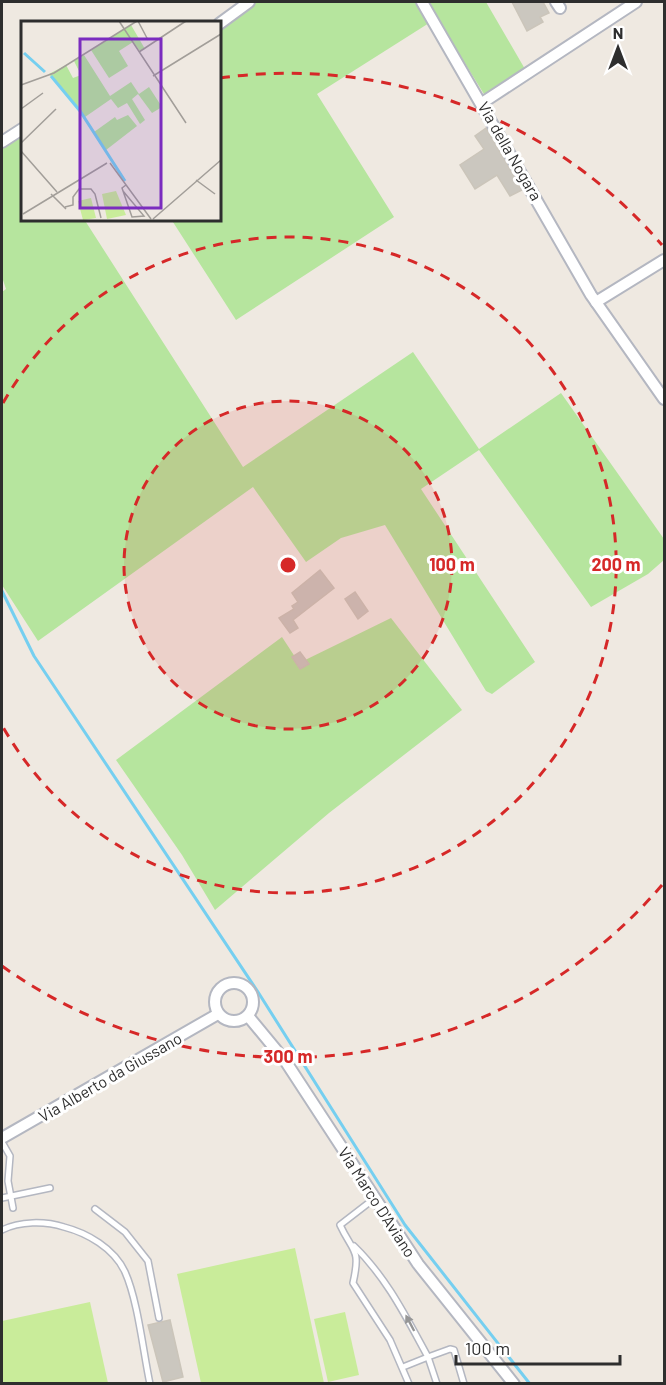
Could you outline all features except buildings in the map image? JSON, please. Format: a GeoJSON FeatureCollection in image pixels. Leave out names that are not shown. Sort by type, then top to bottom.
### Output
{"type":"FeatureCollection","features":[{"type":"Feature","properties":{"kind":"street"},"geometry":{"type":"LineString","coordinates":[[220,23],[249,2]]}},
{"type":"Feature","properties":{"kind":"street","name":"Via della Nogara"},"geometry":{"type":"LineString","coordinates":[[422,2],[596,302],[664,399]]}},
{"type":"Feature","properties":{"kind":"street"},"geometry":{"type":"LineString","coordinates":[[482,103],[636,2]]}},
{"type":"Feature","properties":{"kind":"street"},"geometry":{"type":"LineString","coordinates":[[2,142],[21,130]]}},
{"type":"Feature","properties":{"kind":"street"},"geometry":{"type":"LineString","coordinates":[[596,302],[664,260]]}},
{"type":"Feature","properties":{"kind":"street"},"geometry":{"type":"LineString","coordinates":[[230,984],[243,986],[252,995],[252,1008],[248,1016],[234,1022],[218,1014],[215,1002],[219,990],[230,984]]}},
{"type":"Feature","properties":{"kind":"street","name":"Via Alberto da Giussano"},"geometry":{"type":"LineString","coordinates":[[2,1140],[218,1014]]}},
{"type":"Feature","properties":{"kind":"street","name":"Via Marco D'Aviano"},"geometry":{"type":"LineString","coordinates":[[248,1016],[286,1062],[418,1264],[514,1383]]}},
{"type":"Feature","properties":{"kind":"lane"},"geometry":{"type":"LineString","coordinates":[[2,1140],[10,1156],[8,1181],[13,1208]]}},
{"type":"Feature","properties":{"kind":"lane"},"geometry":{"type":"LineString","coordinates":[[2,1198],[50,1188]]}},
{"type":"Feature","properties":{"kind":"lane"},"geometry":{"type":"LineString","coordinates":[[375,1198],[340,1225],[354,1246],[373,1265],[399,1303],[428,1357],[437,1383]]}},
{"type":"Feature","properties":{"kind":"lane"},"geometry":{"type":"LineString","coordinates":[[95,1209],[125,1232],[148,1261],[159,1318]]}},
{"type":"Feature","properties":{"kind":"lane"},"geometry":{"type":"LineString","coordinates":[[2,1230],[17,1225],[50,1223],[84,1232],[116,1259],[125,1271],[130,1289],[150,1383]]}},
{"type":"Feature","properties":{"kind":"lane"},"geometry":{"type":"LineString","coordinates":[[354,1246],[358,1262],[353,1283],[390,1340],[409,1383]]}},
{"type":"Feature","properties":{"kind":"lane"},"geometry":{"type":"LineString","coordinates":[[403,1367],[450,1349],[454,1350],[464,1383]]}},
{"type":"Feature","properties":{"kind":"green space"},"geometry":{"type":"Polygon","coordinates":[[[253,2],[486,2],[529,76],[487,99],[437,18],[317,94],[394,217],[236,320],[172,220],[220,220],[220,25],[253,2]]]}},
{"type":"Feature","properties":{"kind":"green space"},"geometry":{"type":"Polygon","coordinates":[[[21,132],[21,220],[85,220],[243,467],[413,352],[479,449],[561,393],[664,539],[664,560],[648,574],[591,607],[479,450],[421,489],[535,662],[492,694],[486,691],[385,525],[341,538],[306,562],[253,487],[38,641],[2,585],[2,292],[6,289],[2,277],[2,145],[21,132]]]}},
{"type":"Feature","properties":{"kind":"green space"},"geometry":{"type":"Polygon","coordinates":[[[391,618],[462,710],[329,813],[215,910],[182,855],[116,760],[282,637],[299,663],[391,618]]]}},
{"type":"Feature","properties":{"kind":"green space"},"geometry":{"type":"Polygon","coordinates":[[[295,1248],[324,1383],[201,1383],[177,1274],[295,1248]]]}},
{"type":"Feature","properties":{"kind":"green space"},"geometry":{"type":"Polygon","coordinates":[[[90,1302],[108,1383],[2,1383],[2,1321],[90,1302]]]}},
{"type":"Feature","properties":{"kind":"green space"},"geometry":{"type":"Polygon","coordinates":[[[345,1312],[359,1375],[328,1382],[314,1319],[345,1312]]]}},
{"type":"Feature","properties":{"kind":"waterway"},"geometry":{"type":"LineString","coordinates":[[2,591],[34,656],[258,992],[405,1225],[530,1384]]}}]}
